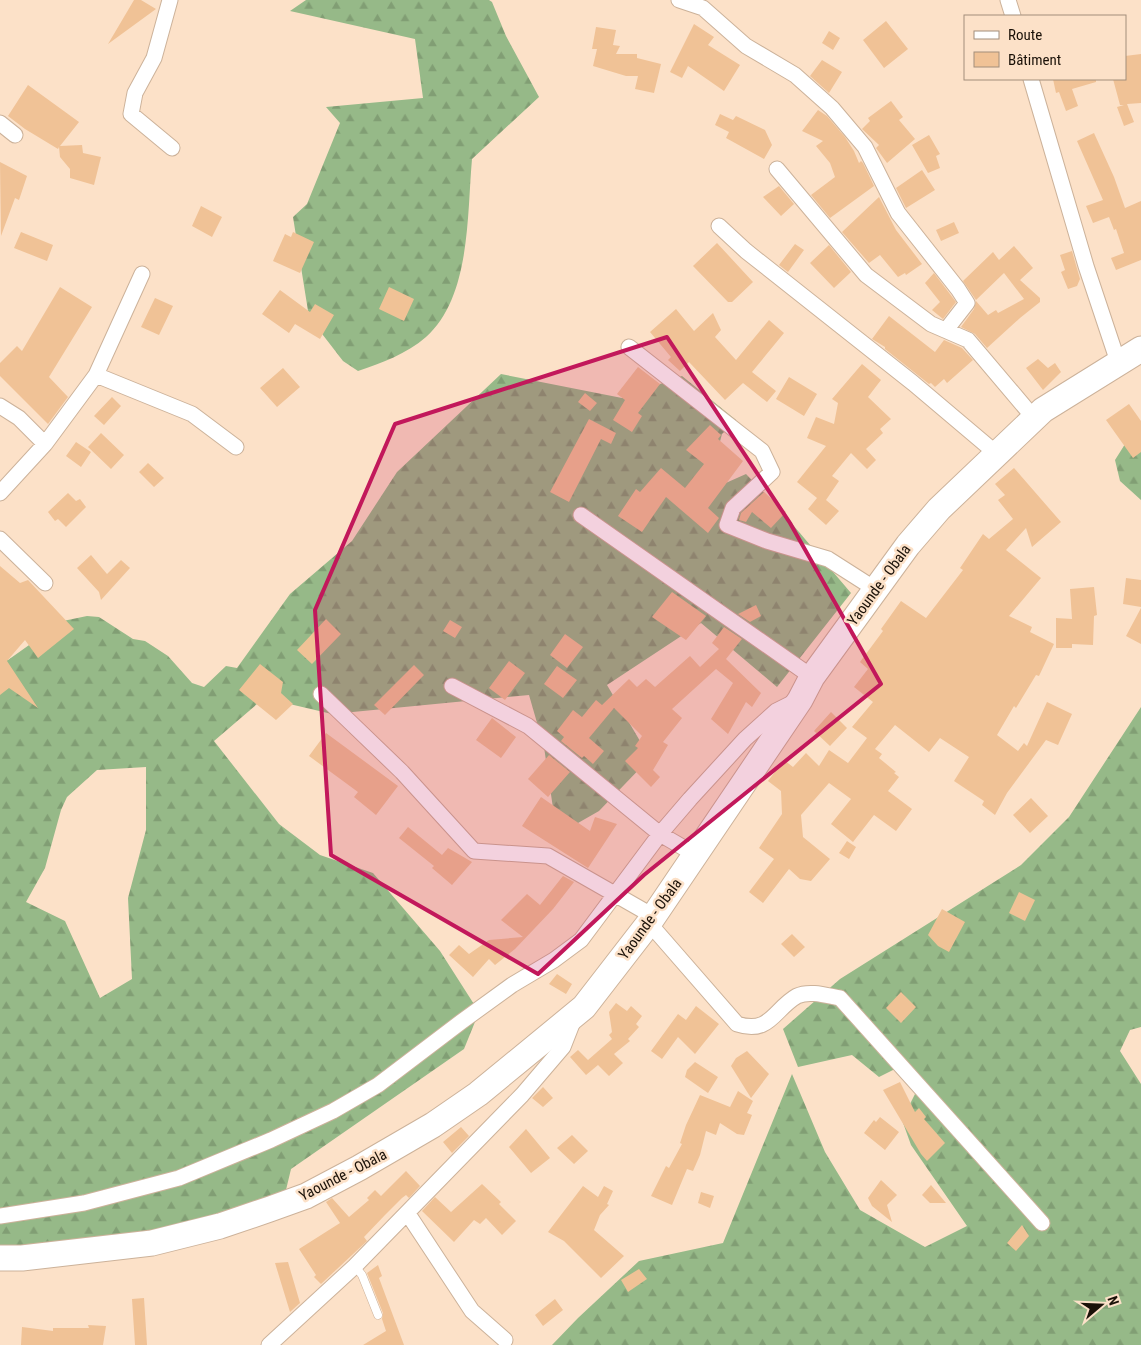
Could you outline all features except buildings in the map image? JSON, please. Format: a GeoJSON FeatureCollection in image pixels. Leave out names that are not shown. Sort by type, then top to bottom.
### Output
{"type":"FeatureCollection","features":[{"type":"Feature","properties":{"kind":"highway","name":"Yaounde - Obala"},"geometry":{"type":"LineString","coordinates":[[0,1258],[22,1258],[152,1243],[220,1226],[306,1196],[433,1126],[478,1094],[574,1017],[651,919],[800,700],[812,677],[908,545],[939,509],[1043,410],[1141,349]]}},
{"type":"Feature","properties":{"kind":"street"},"geometry":{"type":"LineString","coordinates":[[170,0],[154,58],[135,93],[132,114],[172,148]]}},
{"type":"Feature","properties":{"kind":"street"},"geometry":{"type":"LineString","coordinates":[[680,0],[703,8],[746,46],[794,75],[832,108],[865,146],[898,213],[958,288],[967,303],[946,330]]}},
{"type":"Feature","properties":{"kind":"street"},"geometry":{"type":"LineString","coordinates":[[1008,0],[1013,15]]}},
{"type":"Feature","properties":{"kind":"street"},"geometry":{"type":"LineString","coordinates":[[1031,80],[1086,266],[1118,362]]}},
{"type":"Feature","properties":{"kind":"street"},"geometry":{"type":"LineString","coordinates":[[0,123],[15,135]]}},
{"type":"Feature","properties":{"kind":"street"},"geometry":{"type":"LineString","coordinates":[[777,169],[866,275],[932,324],[968,340],[1034,418]]}},
{"type":"Feature","properties":{"kind":"street"},"geometry":{"type":"LineString","coordinates":[[719,226],[746,251],[913,383],[997,454]]}},
{"type":"Feature","properties":{"kind":"street"},"geometry":{"type":"LineString","coordinates":[[0,493],[45,444],[96,375],[142,274]]}},
{"type":"Feature","properties":{"kind":"street"},"geometry":{"type":"LineString","coordinates":[[629,347],[762,451],[772,472],[733,508],[727,524],[767,541],[828,559],[875,589]]}},
{"type":"Feature","properties":{"kind":"street"},"geometry":{"type":"LineString","coordinates":[[96,375],[192,414],[236,447]]}},
{"type":"Feature","properties":{"kind":"street"},"geometry":{"type":"LineString","coordinates":[[0,406],[19,418],[45,444]]}},
{"type":"Feature","properties":{"kind":"street"},"geometry":{"type":"LineString","coordinates":[[581,515],[812,677]]}},
{"type":"Feature","properties":{"kind":"street"},"geometry":{"type":"LineString","coordinates":[[0,539],[45,583]]}},
{"type":"Feature","properties":{"kind":"street"},"geometry":{"type":"LineString","coordinates":[[452,686],[528,726],[660,834],[696,855]]}},
{"type":"Feature","properties":{"kind":"street"},"geometry":{"type":"LineString","coordinates":[[321,694],[402,772],[474,852],[548,856],[616,895],[651,919],[737,1024],[749,1028],[763,1025],[798,996],[819,994],[840,998],[1042,1223]]}},
{"type":"Feature","properties":{"kind":"street"},"geometry":{"type":"LineString","coordinates":[[0,1216],[84,1203],[179,1178],[272,1140],[333,1111],[378,1085],[504,990],[554,960],[581,940],[660,834],[745,739],[776,711],[800,700]]}},
{"type":"Feature","properties":{"kind":"street"},"geometry":{"type":"LineString","coordinates":[[269,1345],[408,1214],[522,1095],[564,1046],[574,1017]]}},
{"type":"Feature","properties":{"kind":"street"},"geometry":{"type":"LineString","coordinates":[[408,1214],[472,1311],[504,1340]]}},
{"type":"Feature","properties":{"kind":"lane"},"geometry":{"type":"LineString","coordinates":[[355,1266],[362,1276],[378,1316]]}},
{"type":"Feature","properties":{"kind":"highlighted area"},"geometry":{"type":"Polygon","coordinates":[[[667,337],[790,523],[881,684],[644,875],[538,974],[331,855],[315,610],[395,424],[667,337]]]}},
{"type":"Feature","properties":{"kind":"green space"},"geometry":{"type":"Polygon","coordinates":[[[306,0],[489,0],[492,2],[506,36],[539,97],[472,159],[464,254],[459,278],[441,320],[426,337],[411,348],[385,361],[358,371],[343,361],[309,317],[293,217],[307,204],[340,123],[326,107],[423,98],[415,39],[290,11],[306,0]]]}},
{"type":"Feature","properties":{"kind":"green space"},"geometry":{"type":"Polygon","coordinates":[[[501,374],[622,398],[682,376],[736,420],[722,434],[711,475],[719,486],[746,474],[776,505],[851,593],[777,687],[701,623],[607,685],[650,758],[599,811],[557,835],[544,747],[529,695],[332,714],[264,698],[214,741],[279,824],[320,855],[373,873],[440,951],[479,1012],[464,1049],[291,1169],[280,1215],[0,1256],[0,660],[8,660],[63,621],[87,616],[99,617],[133,639],[145,641],[168,656],[192,683],[204,687],[226,666],[237,668],[290,594],[352,541],[397,472],[501,374]],[[146,767],[97,770],[67,797],[61,810],[45,868],[26,902],[65,921],[100,998],[132,979],[128,898],[146,830],[146,767]]]}},
{"type":"Feature","properties":{"kind":"green space"},"geometry":{"type":"Polygon","coordinates":[[[1141,429],[1141,500],[1120,481],[1115,460],[1127,441],[1141,429]]]}},
{"type":"Feature","properties":{"kind":"green space"},"geometry":{"type":"Polygon","coordinates":[[[1141,707],[1141,1027],[1130,1030],[1120,1051],[1141,1084],[1141,1345],[552,1345],[639,1261],[723,1243],[792,1074],[825,1152],[860,1210],[925,1247],[967,1226],[911,1145],[902,1120],[917,1090],[901,1066],[879,1077],[852,1055],[798,1067],[783,1029],[840,979],[1021,865],[1069,817],[1141,707]]]}}]}
